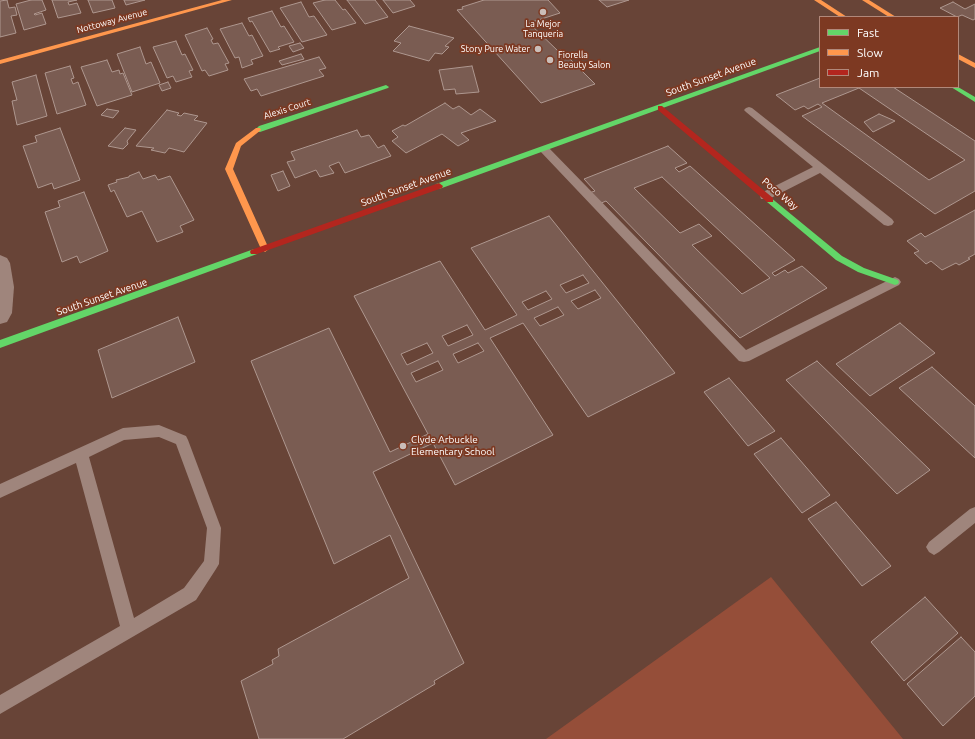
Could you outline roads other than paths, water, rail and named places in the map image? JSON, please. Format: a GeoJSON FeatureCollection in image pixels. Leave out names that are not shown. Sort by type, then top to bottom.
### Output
{"type":"FeatureCollection","features":[{"type":"Feature","properties":{"kind":"street","name":"Nottoway Avenue"},"geometry":{"type":"LineString","coordinates":[[0,62],[229,0]]}},
{"type":"Feature","properties":{"kind":"street"},"geometry":{"type":"LineString","coordinates":[[817,0],[842,16]]}},
{"type":"Feature","properties":{"kind":"street"},"geometry":{"type":"LineString","coordinates":[[865,0],[891,16]]}},
{"type":"Feature","properties":{"kind":"street","name":"South Sunset Avenue"},"geometry":{"type":"LineString","coordinates":[[0,344],[660,108],[819,49]]}},
{"type":"Feature","properties":{"kind":"street"},"geometry":{"type":"LineString","coordinates":[[959,57],[975,66]]}},
{"type":"Feature","properties":{"kind":"street","name":"Alexis Court"},"geometry":{"type":"LineString","coordinates":[[265,249],[229,169],[238,145],[261,128],[386,87]]}},
{"type":"Feature","properties":{"kind":"street"},"geometry":{"type":"LineString","coordinates":[[956,88],[975,100]]}},
{"type":"Feature","properties":{"kind":"street","name":"Poco Way"},"geometry":{"type":"LineString","coordinates":[[660,108],[839,258],[861,270],[895,282]]}},
{"type":"Feature","properties":{"kind":"street"},"geometry":{"type":"LineString","coordinates":[[0,262],[4,287],[2,313],[0,316]]}},
{"type":"Feature","properties":{"kind":"lane"},"geometry":{"type":"LineString","coordinates":[[749,110],[888,222]]}},
{"type":"Feature","properties":{"kind":"lane"},"geometry":{"type":"LineString","coordinates":[[544,149],[744,357],[895,282]]}},
{"type":"Feature","properties":{"kind":"lane"},"geometry":{"type":"LineString","coordinates":[[764,196],[821,168]]}},
{"type":"Feature","properties":{"kind":"lane"},"geometry":{"type":"LineString","coordinates":[[0,491],[123,434],[159,431],[181,440],[214,528],[211,564],[190,594],[0,705]]}},
{"type":"Feature","properties":{"kind":"lane"},"geometry":{"type":"LineString","coordinates":[[81,453],[129,630]]}},
{"type":"Feature","properties":{"kind":"lane"},"geometry":{"type":"LineString","coordinates":[[934,548],[975,514]]}},
{"type":"Feature","properties":{"kind":"place","name":"La Mejor Tanqueria"},"geometry":{"type":"Point","coordinates":[543,12]}},
{"type":"Feature","properties":{"kind":"place","name":"Story Pure Water"},"geometry":{"type":"Point","coordinates":[538,49]}},
{"type":"Feature","properties":{"kind":"place","name":"Fiorella Beauty Salon"},"geometry":{"type":"Point","coordinates":[550,60]}},
{"type":"Feature","properties":{"kind":"place","name":"Clyde Arbuckle Elementary School"},"geometry":{"type":"Point","coordinates":[403,446]}}]}
